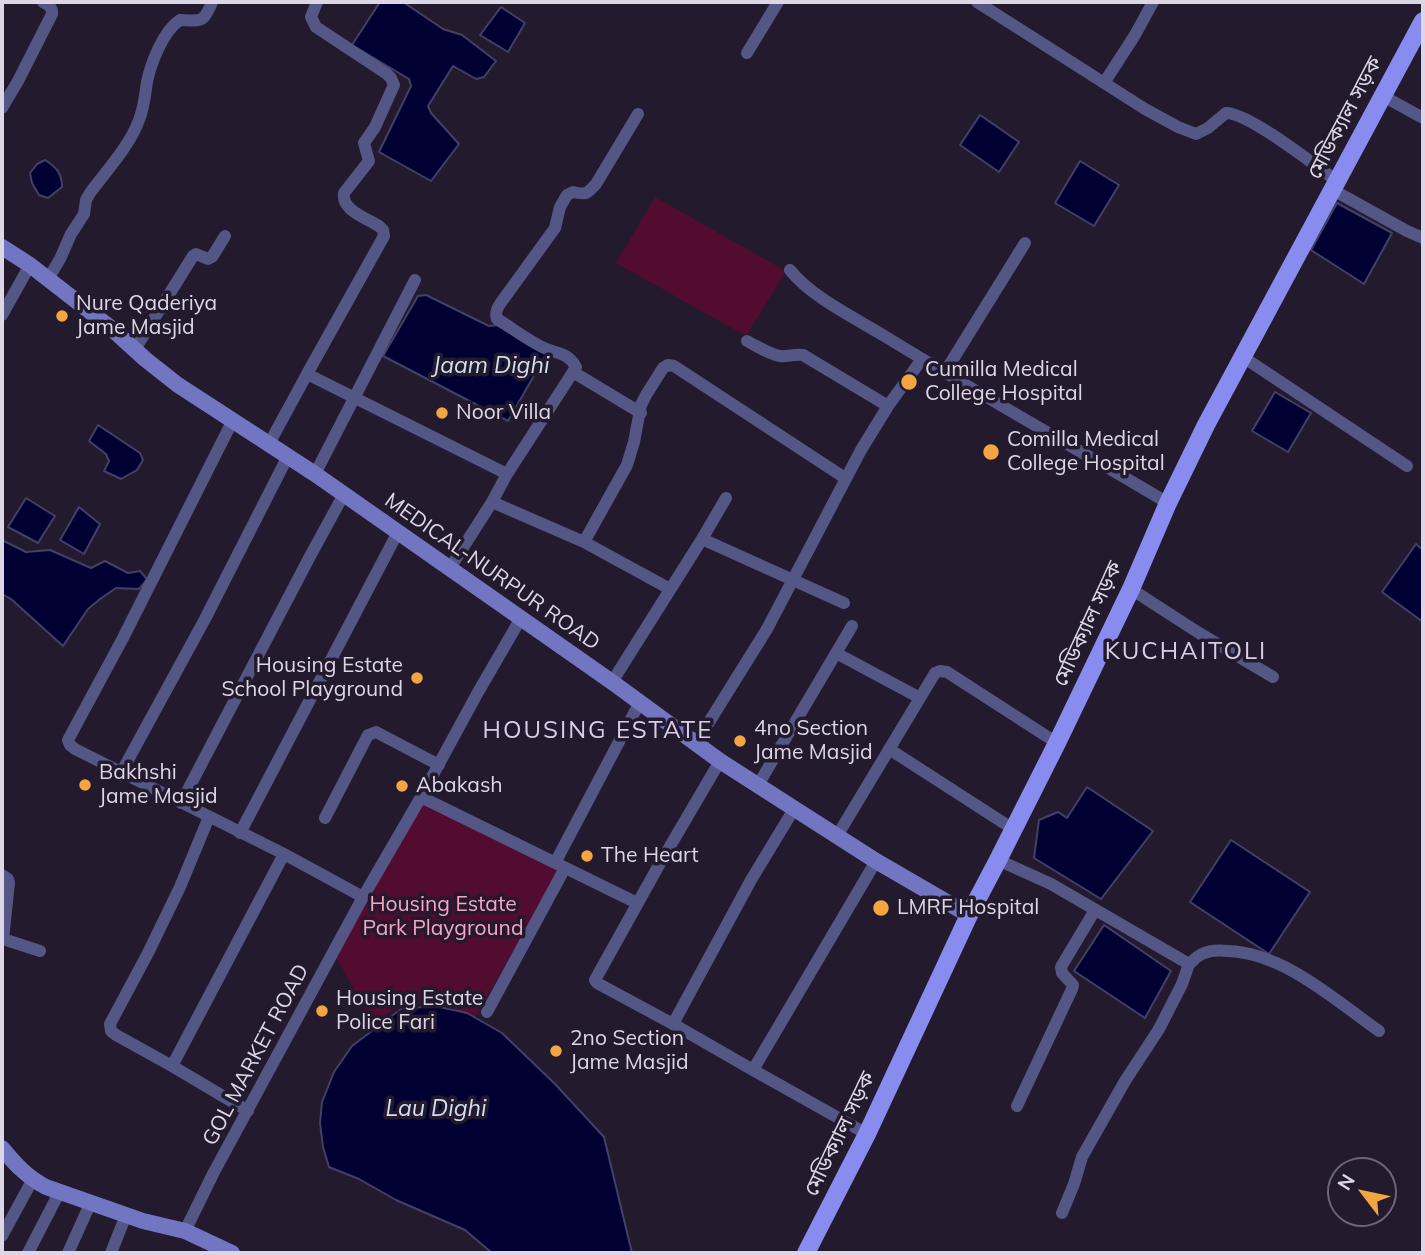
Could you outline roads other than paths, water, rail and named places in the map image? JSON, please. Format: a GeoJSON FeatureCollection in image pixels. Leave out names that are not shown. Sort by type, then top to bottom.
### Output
{"type":"FeatureCollection","features":[{"type":"Feature","properties":{"kind":"main road","name":"মেডিক্যাল সড়ক"},"geometry":{"type":"LineString","coordinates":[[806,1253],[867,1134],[969,915],[1057,743],[1131,589],[1167,503],[1206,425],[1423,24]]}},
{"type":"Feature","properties":{"kind":"street"},"geometry":{"type":"LineString","coordinates":[[2,108],[52,14],[50,6],[43,2]]}},
{"type":"Feature","properties":{"kind":"street"},"geometry":{"type":"LineString","coordinates":[[48,279],[84,214],[90,193],[127,142],[140,119],[148,78],[171,28],[180,20],[200,21],[206,17],[212,2]]}},
{"type":"Feature","properties":{"kind":"street"},"geometry":{"type":"LineString","coordinates":[[270,444],[384,236],[380,227],[348,207],[343,198],[344,193],[369,162],[364,143],[382,114],[394,85],[387,74],[317,27],[311,17],[317,2]]}},
{"type":"Feature","properties":{"kind":"street"},"geometry":{"type":"LineString","coordinates":[[747,52],[778,2]]}},
{"type":"Feature","properties":{"kind":"street"},"geometry":{"type":"LineString","coordinates":[[977,2],[1145,109],[1178,127],[1196,134],[1226,113],[1239,116],[1273,136],[1335,185],[1406,231],[1423,238]]}},
{"type":"Feature","properties":{"kind":"street"},"geometry":{"type":"LineString","coordinates":[[1104,83],[1153,2]]}},
{"type":"Feature","properties":{"kind":"street"},"geometry":{"type":"LineString","coordinates":[[1383,96],[1423,118]]}},
{"type":"Feature","properties":{"kind":"street"},"geometry":{"type":"LineString","coordinates":[[450,568],[576,366],[571,359],[557,351],[543,348],[497,318],[498,307],[555,228],[559,207],[567,195],[573,192],[589,192],[638,114]]}},
{"type":"Feature","properties":{"kind":"street"},"geometry":{"type":"LineString","coordinates":[[135,349],[193,256],[196,254],[208,259],[212,257],[225,236]]}},
{"type":"Feature","properties":{"kind":"street"},"geometry":{"type":"LineString","coordinates":[[945,372],[1025,243]]}},
{"type":"Feature","properties":{"kind":"street","name":"MEDICAL-NURPUR ROAD"},"geometry":{"type":"LineString","coordinates":[[2,247],[30,265],[111,328],[178,385],[315,474],[720,761],[876,861],[969,915]]}},
{"type":"Feature","properties":{"kind":"street"},"geometry":{"type":"LineString","coordinates":[[2,314],[30,265]]}},
{"type":"Feature","properties":{"kind":"street"},"geometry":{"type":"LineString","coordinates":[[790,270],[808,288],[832,304],[1167,503]]}},
{"type":"Feature","properties":{"kind":"street"},"geometry":{"type":"LineString","coordinates":[[315,474],[415,281]]}},
{"type":"Feature","properties":{"kind":"street"},"geometry":{"type":"LineString","coordinates":[[747,341],[769,353],[782,356],[803,355],[888,406]]}},
{"type":"Feature","properties":{"kind":"street"},"geometry":{"type":"LineString","coordinates":[[1243,357],[1407,466]]}},
{"type":"Feature","properties":{"kind":"street"},"geometry":{"type":"LineString","coordinates":[[696,743],[767,629],[845,478],[888,406],[922,359]]}},
{"type":"Feature","properties":{"kind":"street"},"geometry":{"type":"LineString","coordinates":[[584,542],[627,465],[641,405],[663,368],[668,365],[674,366],[845,478]]}},
{"type":"Feature","properties":{"kind":"street"},"geometry":{"type":"LineString","coordinates":[[573,372],[641,413]]}},
{"type":"Feature","properties":{"kind":"street"},"geometry":{"type":"LineString","coordinates":[[307,374],[507,474]]}},
{"type":"Feature","properties":{"kind":"street"},"geometry":{"type":"LineString","coordinates":[[233,420],[68,740],[75,749],[284,854],[363,897]]}},
{"type":"Feature","properties":{"kind":"street"},"geometry":{"type":"LineString","coordinates":[[121,773],[205,619],[288,456]]}},
{"type":"Feature","properties":{"kind":"street"},"geometry":{"type":"LineString","coordinates":[[181,803],[344,495]]}},
{"type":"Feature","properties":{"kind":"street"},"geometry":{"type":"LineString","coordinates":[[612,682],[726,498]]}},
{"type":"Feature","properties":{"kind":"street"},"geometry":{"type":"LineString","coordinates":[[492,502],[584,542],[670,589]]}},
{"type":"Feature","properties":{"kind":"street"},"geometry":{"type":"LineString","coordinates":[[240,833],[398,532]]}},
{"type":"Feature","properties":{"kind":"street"},"geometry":{"type":"LineString","coordinates":[[702,539],[844,603]]}},
{"type":"Feature","properties":{"kind":"street"},"geometry":{"type":"LineString","coordinates":[[1131,589],[1273,677]]}},
{"type":"Feature","properties":{"kind":"street","name":"GOL MARKET ROAD"},"geometry":{"type":"LineString","coordinates":[[185,1231],[363,897],[521,618]]}},
{"type":"Feature","properties":{"kind":"street"},"geometry":{"type":"LineString","coordinates":[[758,785],[852,626]]}},
{"type":"Feature","properties":{"kind":"street"},"geometry":{"type":"LineString","coordinates":[[836,653],[920,698]]}},
{"type":"Feature","properties":{"kind":"street"},"geometry":{"type":"LineString","coordinates":[[837,836],[935,673],[947,672],[1057,743]]}},
{"type":"Feature","properties":{"kind":"street"},"geometry":{"type":"LineString","coordinates":[[486,1012],[640,702]]}},
{"type":"Feature","properties":{"kind":"street"},"geometry":{"type":"LineString","coordinates":[[325,818],[368,736],[376,732],[439,765]]}},
{"type":"Feature","properties":{"kind":"street"},"geometry":{"type":"LineString","coordinates":[[889,749],[1013,829]]}},
{"type":"Feature","properties":{"kind":"street"},"geometry":{"type":"LineString","coordinates":[[720,761],[595,980],[867,1134]]}},
{"type":"Feature","properties":{"kind":"street"},"geometry":{"type":"LineString","coordinates":[[421,797],[637,903]]}},
{"type":"Feature","properties":{"kind":"street"},"geometry":{"type":"LineString","coordinates":[[673,1024],[751,880],[794,809]]}},
{"type":"Feature","properties":{"kind":"street"},"geometry":{"type":"LineString","coordinates":[[209,817],[175,898],[110,1024],[111,1031],[116,1035],[248,1111]]}},
{"type":"Feature","properties":{"kind":"street"},"geometry":{"type":"LineString","coordinates":[[172,1066],[284,854]]}},
{"type":"Feature","properties":{"kind":"street"},"geometry":{"type":"LineString","coordinates":[[998,860],[1051,884],[1189,964]]}},
{"type":"Feature","properties":{"kind":"street"},"geometry":{"type":"LineString","coordinates":[[753,1070],[876,861]]}},
{"type":"Feature","properties":{"kind":"street"},"geometry":{"type":"LineString","coordinates":[[2,875],[9,883],[4,939],[40,951]]}},
{"type":"Feature","properties":{"kind":"street"},"geometry":{"type":"LineString","coordinates":[[1017,1106],[1073,989],[1061,967],[1096,910]]}},
{"type":"Feature","properties":{"kind":"street"},"geometry":{"type":"LineString","coordinates":[[1062,1213],[1082,1157],[1125,1081],[1159,1029],[1189,964],[1203,953],[1217,950],[1243,951],[1263,957],[1294,971],[1379,1031]]}},
{"type":"Feature","properties":{"kind":"street"},"geometry":{"type":"LineString","coordinates":[[2,1148],[33,1180],[126,1215],[185,1231],[232,1253]]}},
{"type":"Feature","properties":{"kind":"street"},"geometry":{"type":"LineString","coordinates":[[2,1236],[33,1180]]}},
{"type":"Feature","properties":{"kind":"street"},"geometry":{"type":"LineString","coordinates":[[27,1253],[60,1191]]}},
{"type":"Feature","properties":{"kind":"street"},"geometry":{"type":"LineString","coordinates":[[68,1253],[91,1202]]}},
{"type":"Feature","properties":{"kind":"street"},"geometry":{"type":"LineString","coordinates":[[111,1253],[126,1215]]}},
{"type":"Feature","properties":{"kind":"water"},"geometry":{"type":"Polygon","coordinates":[[[380,2],[403,2],[443,29],[462,35],[496,61],[484,77],[476,79],[453,66],[428,106],[431,113],[459,144],[431,181],[379,152],[411,86],[409,79],[352,45],[380,2]]]}},
{"type":"Feature","properties":{"kind":"water"},"geometry":{"type":"Polygon","coordinates":[[[501,7],[525,23],[508,52],[480,35],[501,7]]]}},
{"type":"Feature","properties":{"kind":"water"},"geometry":{"type":"Polygon","coordinates":[[[980,115],[1019,142],[999,172],[960,145],[980,115]]]}},
{"type":"Feature","properties":{"kind":"water"},"geometry":{"type":"Polygon","coordinates":[[[45,160],[58,171],[62,182],[62,187],[48,198],[39,195],[30,173],[37,164],[45,160]]]}},
{"type":"Feature","properties":{"kind":"water"},"geometry":{"type":"Polygon","coordinates":[[[1080,161],[1119,185],[1094,226],[1055,203],[1080,161]]]}},
{"type":"Feature","properties":{"kind":"water"},"geometry":{"type":"Polygon","coordinates":[[[1337,203],[1392,233],[1364,284],[1311,250],[1337,203]]]}},
{"type":"Feature","properties":{"kind":"water","name":"Jaam Dighi"},"geometry":{"type":"Polygon","coordinates":[[[426,295],[489,326],[499,325],[547,353],[508,421],[383,356],[418,296],[426,295]]]}},
{"type":"Feature","properties":{"kind":"water"},"geometry":{"type":"Polygon","coordinates":[[[1275,392],[1311,413],[1288,452],[1252,431],[1275,392]]]}},
{"type":"Feature","properties":{"kind":"water"},"geometry":{"type":"Polygon","coordinates":[[[98,425],[140,453],[143,460],[137,470],[121,479],[104,471],[109,461],[106,454],[89,441],[98,425]]]}},
{"type":"Feature","properties":{"kind":"water"},"geometry":{"type":"Polygon","coordinates":[[[26,498],[55,516],[38,543],[8,527],[26,498]]]}},
{"type":"Feature","properties":{"kind":"water"},"geometry":{"type":"Polygon","coordinates":[[[79,507],[100,524],[84,554],[60,540],[79,507]]]}},
{"type":"Feature","properties":{"kind":"water"},"geometry":{"type":"Polygon","coordinates":[[[2,540],[26,552],[50,550],[91,568],[105,561],[128,573],[140,571],[147,579],[139,589],[116,588],[100,599],[88,609],[63,646],[2,594],[2,540]]]}},
{"type":"Feature","properties":{"kind":"water"},"geometry":{"type":"Polygon","coordinates":[[[1416,544],[1423,550],[1423,622],[1382,592],[1416,544]]]}},
{"type":"Feature","properties":{"kind":"water"},"geometry":{"type":"Polygon","coordinates":[[[1087,787],[1153,831],[1101,899],[1034,858],[1039,820],[1058,812],[1067,818],[1087,787]]]}},
{"type":"Feature","properties":{"kind":"water"},"geometry":{"type":"Polygon","coordinates":[[[1231,840],[1310,892],[1269,954],[1190,902],[1231,840]]]}},
{"type":"Feature","properties":{"kind":"water"},"geometry":{"type":"Polygon","coordinates":[[[1104,925],[1171,971],[1145,1018],[1074,971],[1104,925]]]}},
{"type":"Feature","properties":{"kind":"water","name":"Lau Dighi"},"geometry":{"type":"Polygon","coordinates":[[[435,1006],[467,1013],[502,1033],[555,1084],[604,1137],[632,1253],[492,1253],[465,1230],[329,1167],[320,1123],[322,1102],[334,1072],[352,1046],[401,1009],[435,1006]]]}},
{"type":"Feature","properties":{"kind":"place","name":"Nure Qaderiya Jame Masjid"},"geometry":{"type":"Point","coordinates":[62,316]}},
{"type":"Feature","properties":{"kind":"place","name":"Cumilla Medical College Hospital"},"geometry":{"type":"Point","coordinates":[909,382]}},
{"type":"Feature","properties":{"kind":"place","name":"Noor Villa"},"geometry":{"type":"Point","coordinates":[442,413]}},
{"type":"Feature","properties":{"kind":"place","name":"Comilla Medical College Hospital"},"geometry":{"type":"Point","coordinates":[991,452]}},
{"type":"Feature","properties":{"kind":"place","name":"Housing Estate School Playground"},"geometry":{"type":"Point","coordinates":[417,678]}},
{"type":"Feature","properties":{"kind":"place","name":"4no Section Jame Masjid"},"geometry":{"type":"Point","coordinates":[740,741]}},
{"type":"Feature","properties":{"kind":"place","name":"Bakhshi Jame Masjid"},"geometry":{"type":"Point","coordinates":[85,785]}},
{"type":"Feature","properties":{"kind":"place","name":"Abakash"},"geometry":{"type":"Point","coordinates":[402,786]}},
{"type":"Feature","properties":{"kind":"place","name":"The Heart"},"geometry":{"type":"Point","coordinates":[587,856]}},
{"type":"Feature","properties":{"kind":"place","name":"LMRF Hospital"},"geometry":{"type":"Point","coordinates":[881,908]}},
{"type":"Feature","properties":{"kind":"place","name":"Housing Estate Police Fari"},"geometry":{"type":"Point","coordinates":[322,1011]}},
{"type":"Feature","properties":{"kind":"place","name":"2no Section Jame Masjid"},"geometry":{"type":"Point","coordinates":[556,1051]}},
{"type":"Feature","properties":{"kind":"district","name":"KUCHAITOLI"},"geometry":{"type":"Point","coordinates":[1186,652]}},
{"type":"Feature","properties":{"kind":"district","name":"HOUSING ESTATE"},"geometry":{"type":"Point","coordinates":[598,731]}},
{"type":"Feature","properties":{"kind":"park label","name":"Housing Estate Park Playground"},"geometry":{"type":"Point","coordinates":[443,917]}}]}
